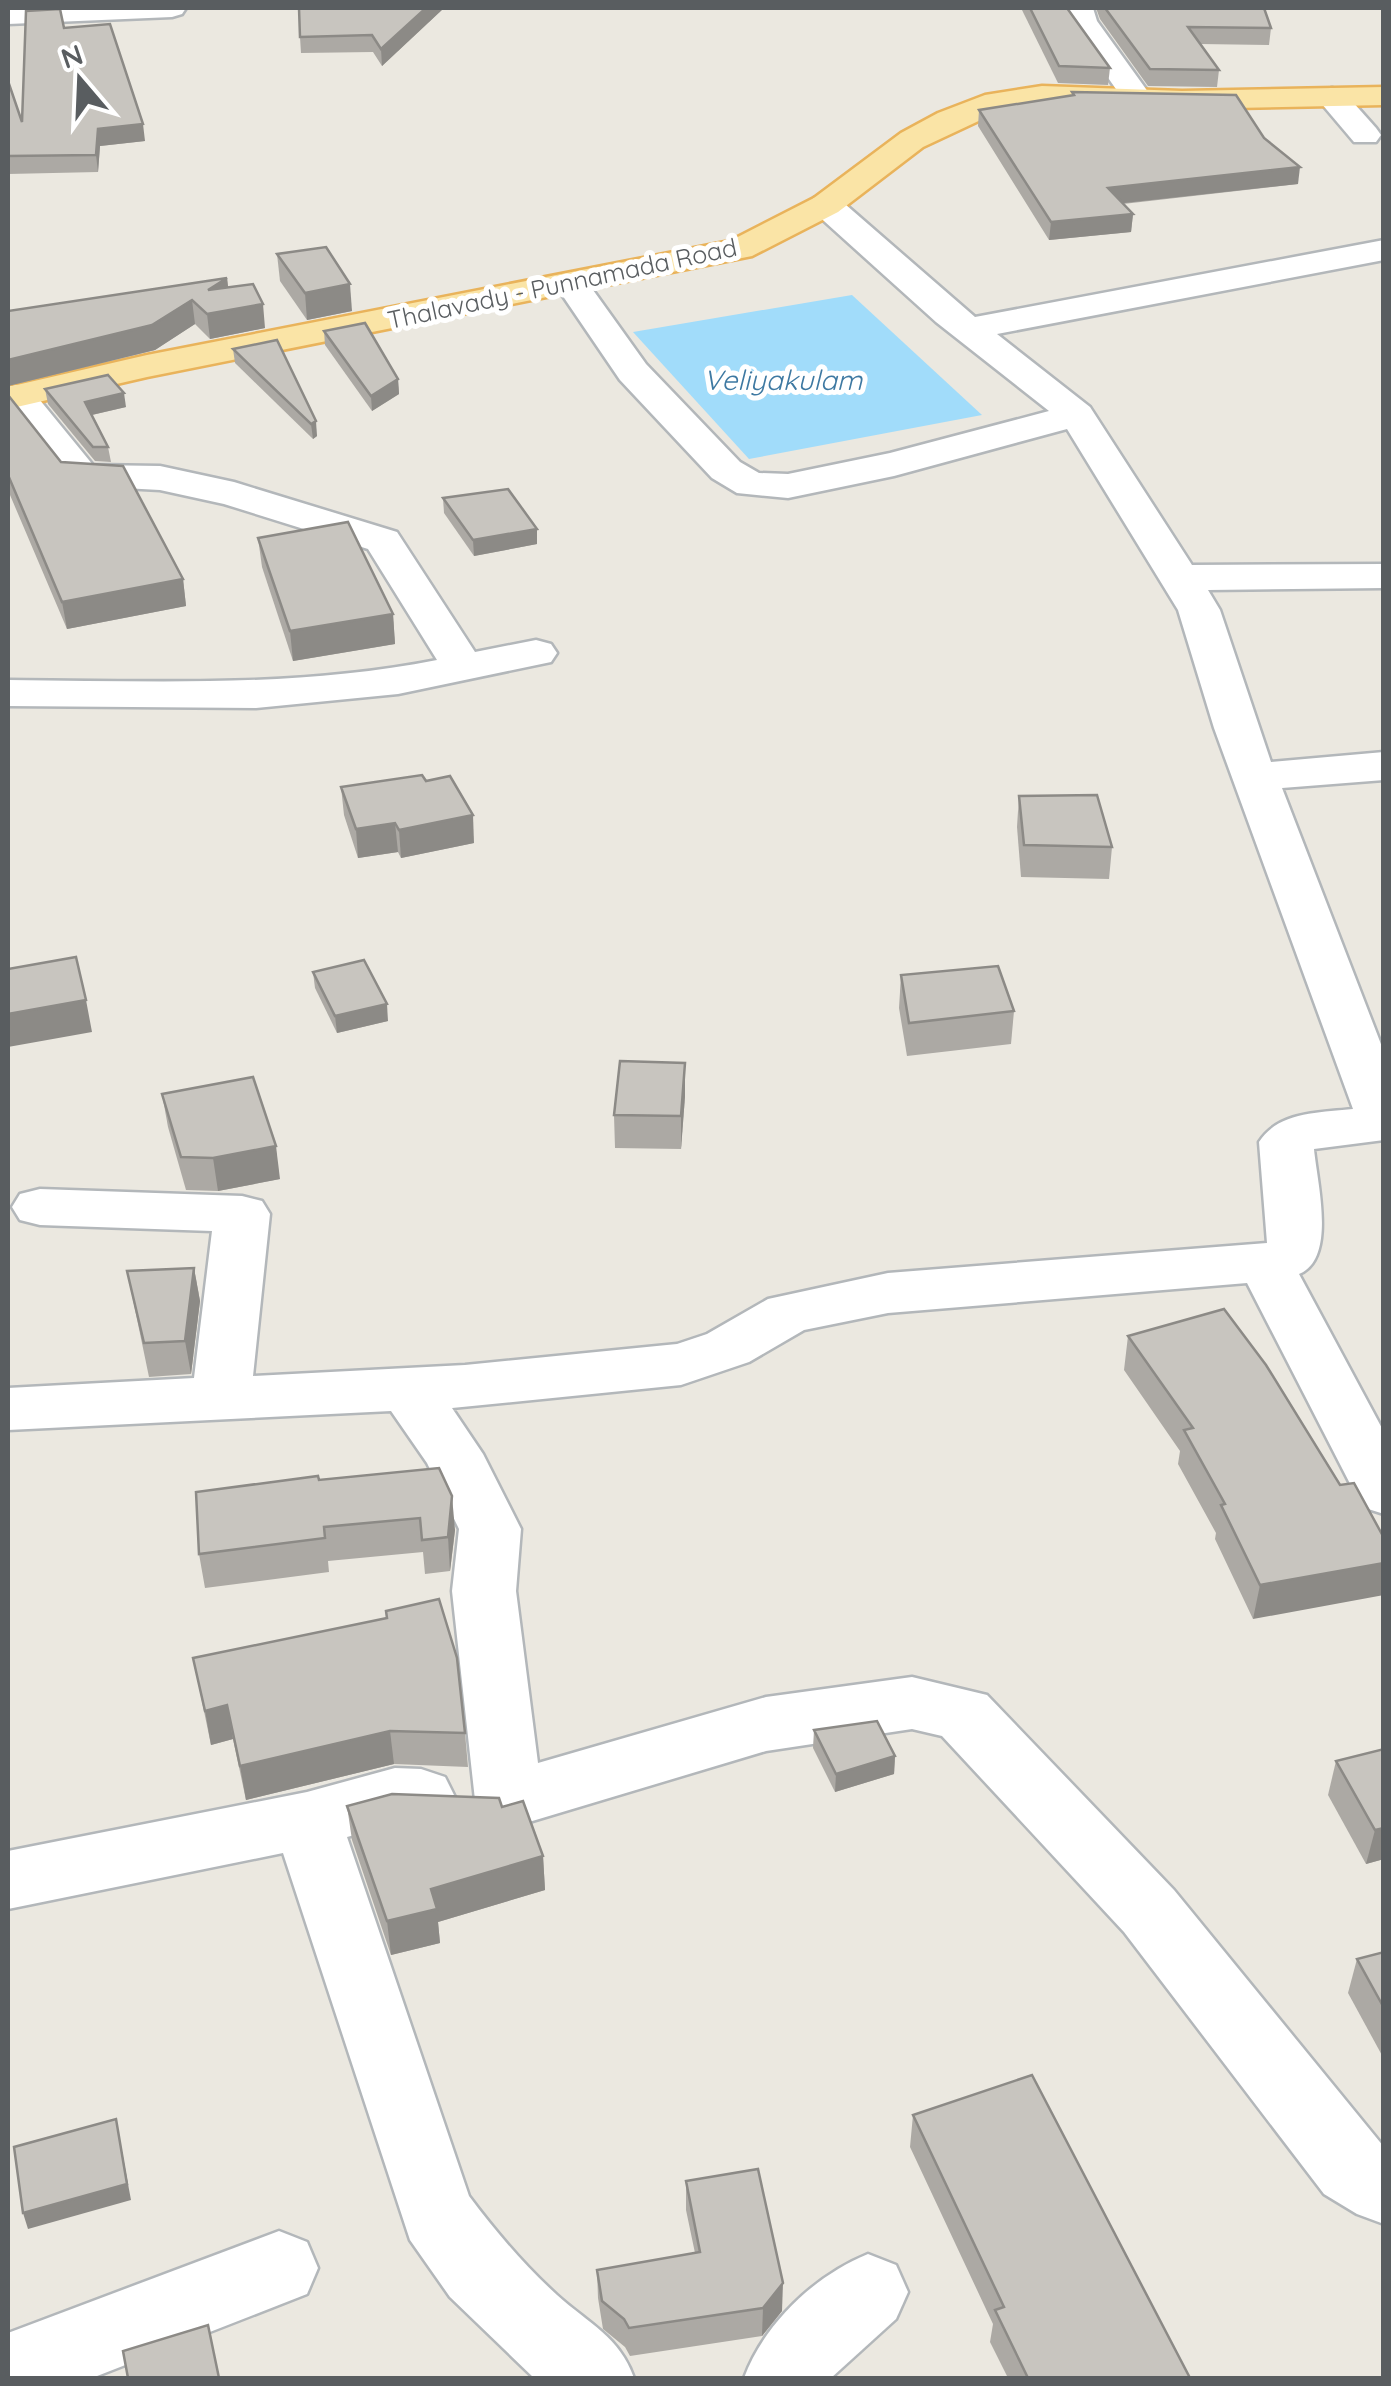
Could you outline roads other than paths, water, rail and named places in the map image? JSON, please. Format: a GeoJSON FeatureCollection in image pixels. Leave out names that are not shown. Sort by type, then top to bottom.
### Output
{"type":"FeatureCollection","features":[{"type":"Feature","properties":{"kind":"main road","name":"Thalavady - Punnamada Road"},"geometry":{"type":"LineString","coordinates":[[12,397],[166,362],[740,249],[826,205],[912,140],[996,102],[1042,95],[1182,100],[1384,96]]}},
{"type":"Feature","properties":{"kind":"street"},"geometry":{"type":"LineString","coordinates":[[8,15],[172,8]]}},
{"type":"Feature","properties":{"kind":"street"},"geometry":{"type":"LineString","coordinates":[[1079,8],[1083,22],[1136,96]]}},
{"type":"Feature","properties":{"kind":"street"},"geometry":{"type":"LineString","coordinates":[[1332,97],[1364,135]]}},
{"type":"Feature","properties":{"kind":"street"},"geometry":{"type":"LineString","coordinates":[[8,1409],[406,1389],[681,1364],[728,1348],[788,1313],[888,1293],[1265,1263],[1288,1257],[1294,1244],[1286,1142],[1306,1131],[1384,1122],[1255,777],[1199,610],[1076,415],[826,205]]}},
{"type":"Feature","properties":{"kind":"street"},"geometry":{"type":"LineString","coordinates":[[969,329],[1384,250]]}},
{"type":"Feature","properties":{"kind":"street"},"geometry":{"type":"LineString","coordinates":[[1240,277],[1331,290],[1366,288]]}},
{"type":"Feature","properties":{"kind":"street"},"geometry":{"type":"LineString","coordinates":[[571,283],[633,372],[726,470],[751,484],[788,486],[894,464],[1076,415]]}},
{"type":"Feature","properties":{"kind":"street"},"geometry":{"type":"LineString","coordinates":[[12,397],[82,477],[179,482],[234,494],[383,541],[464,668]]}},
{"type":"Feature","properties":{"kind":"street"},"geometry":{"type":"LineString","coordinates":[[1179,578],[1384,576]]}},
{"type":"Feature","properties":{"kind":"street"},"geometry":{"type":"LineString","coordinates":[[8,692],[256,695],[398,681],[536,652]]}},
{"type":"Feature","properties":{"kind":"street"},"geometry":{"type":"LineString","coordinates":[[1255,777],[1384,766]]}},
{"type":"Feature","properties":{"kind":"street"},"geometry":{"type":"LineString","coordinates":[[40,1207],[242,1214],[221,1398]]}},
{"type":"Feature","properties":{"kind":"street"},"geometry":{"type":"LineString","coordinates":[[1265,1263],[1384,1491]]}},
{"type":"Feature","properties":{"kind":"street"},"geometry":{"type":"LineString","coordinates":[[406,1389],[453,1454],[490,1529],[484,1591],[509,1800]]}},
{"type":"Feature","properties":{"kind":"street"},"geometry":{"type":"LineString","coordinates":[[8,1880],[307,1820],[395,1796],[509,1800],[766,1724],[912,1703],[963,1714],[1149,1911],[1352,2169],[1384,2189]]}},
{"type":"Feature","properties":{"kind":"street"},"geometry":{"type":"LineString","coordinates":[[307,1820],[437,2215],[478,2271],[528,2322],[594,2378]]}},
{"type":"Feature","properties":{"kind":"street"},"geometry":{"type":"LineString","coordinates":[[8,2372],[279,2268]]}},
{"type":"Feature","properties":{"kind":"street"},"geometry":{"type":"LineString","coordinates":[[784,2378],[802,2350],[868,2292]]}},
{"type":"Feature","properties":{"kind":"water","name":"Veliyakulam"},"geometry":{"type":"Polygon","coordinates":[[[852,295],[982,415],[749,459],[633,332],[852,295]]]}}]}
